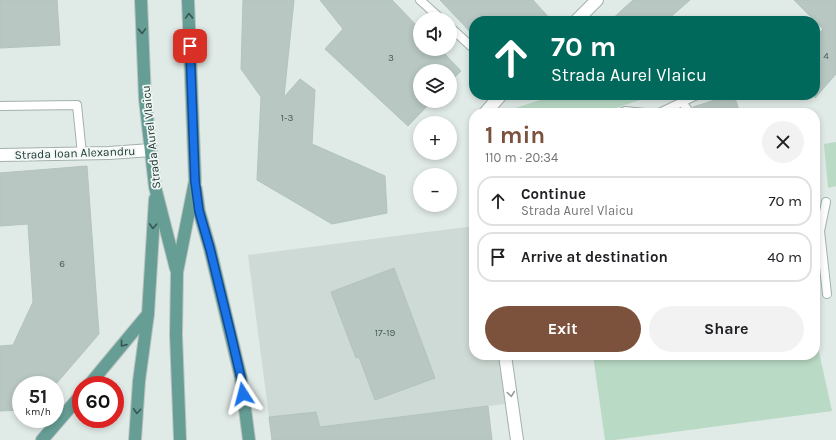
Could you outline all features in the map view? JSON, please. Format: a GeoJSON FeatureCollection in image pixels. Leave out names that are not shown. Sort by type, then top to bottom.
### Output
{"type":"FeatureCollection","features":[{"type":"Feature","properties":{"kind":"main road","name":"Strada Aurel Vlaicu"},"geometry":{"type":"LineString","coordinates":[[141,0],[145,99],[155,187],[177,272]]}},
{"type":"Feature","properties":{"kind":"main road","name":"Strada Aurel Vlaicu"},"geometry":{"type":"LineString","coordinates":[[180,440],[176,335],[177,272],[195,181],[188,0]]}},
{"type":"Feature","properties":{"kind":"main road"},"geometry":{"type":"LineString","coordinates":[[195,181],[199,211],[212,256],[241,378],[250,440]]}},
{"type":"Feature","properties":{"kind":"main road"},"geometry":{"type":"LineString","coordinates":[[135,440],[139,381],[148,314],[155,187]]}},
{"type":"Feature","properties":{"kind":"main road"},"geometry":{"type":"LineString","coordinates":[[96,376],[148,314]]}},
{"type":"Feature","properties":{"kind":"main road"},"geometry":{"type":"LineString","coordinates":[[42,440],[72,405]]}},
{"type":"Feature","properties":{"kind":"street"},"geometry":{"type":"LineString","coordinates":[[581,16],[597,0]]}},
{"type":"Feature","properties":{"kind":"street"},"geometry":{"type":"LineString","coordinates":[[489,108],[497,100]]}},
{"type":"Feature","properties":{"kind":"street","name":"Strada Ioan Alexandru"},"geometry":{"type":"LineString","coordinates":[[0,155],[82,154],[151,150]]}},
{"type":"Feature","properties":{"kind":"street"},"geometry":{"type":"LineString","coordinates":[[506,360],[517,440]]}},
{"type":"Feature","properties":{"kind":"lane"},"geometry":{"type":"LineString","coordinates":[[420,0],[433,12]]}},
{"type":"Feature","properties":{"kind":"lane"},"geometry":{"type":"LineString","coordinates":[[457,33],[469,44]]}},
{"type":"Feature","properties":{"kind":"lane"},"geometry":{"type":"LineString","coordinates":[[669,108],[686,100]]}},
{"type":"Feature","properties":{"kind":"lane"},"geometry":{"type":"LineString","coordinates":[[682,102],[686,108]]}},
{"type":"Feature","properties":{"kind":"lane"},"geometry":{"type":"LineString","coordinates":[[0,106],[77,105],[82,154]]}},
{"type":"Feature","properties":{"kind":"lane"},"geometry":{"type":"LineString","coordinates":[[826,202],[820,231],[827,294]]}},
{"type":"Feature","properties":{"kind":"shaded area"},"geometry":{"type":"Polygon","coordinates":[[[469,227],[469,360],[499,360],[505,404],[488,406],[492,440],[272,440],[248,255],[469,227]]]}},
{"type":"Feature","properties":{"kind":"green space"},"geometry":{"type":"Polygon","coordinates":[[[540,100],[640,100],[616,108],[515,108],[540,100]]]}},
{"type":"Feature","properties":{"kind":"green space"},"geometry":{"type":"Polygon","coordinates":[[[836,142],[836,186],[828,188],[824,144],[836,142]]]}},
{"type":"Feature","properties":{"kind":"green space"},"geometry":{"type":"Polygon","coordinates":[[[820,357],[832,411],[605,440],[594,360],[820,360],[820,357]]]}},
{"type":"Feature","properties":{"kind":"building"},"geometry":{"type":"Polygon","coordinates":[[[0,0],[57,0],[60,45],[0,48],[0,0]]]}},
{"type":"Feature","properties":{"kind":"building"},"geometry":{"type":"Polygon","coordinates":[[[243,0],[294,0],[284,97],[300,79],[315,90],[312,144],[385,176],[387,213],[332,224],[257,180],[261,97],[241,69],[243,0]]]}},
{"type":"Feature","properties":{"kind":"building"},"geometry":{"type":"Polygon","coordinates":[[[320,0],[392,0],[413,22],[413,56],[447,56],[454,64],[413,64],[413,108],[425,108],[418,116],[413,116],[413,121],[408,126],[325,49],[343,29],[320,0]]]}},
{"type":"Feature","properties":{"kind":"building"},"geometry":{"type":"Polygon","coordinates":[[[440,0],[533,0],[547,16],[469,16],[469,31],[457,18],[457,12],[451,12],[440,0]]]}},
{"type":"Feature","properties":{"kind":"building"},"geometry":{"type":"Polygon","coordinates":[[[633,0],[690,0],[672,16],[615,16],[633,0]]]}},
{"type":"Feature","properties":{"kind":"building"},"geometry":{"type":"Polygon","coordinates":[[[794,0],[836,0],[836,74],[820,92],[820,32],[823,29],[820,26],[820,16],[810,16],[794,0]]]}},
{"type":"Feature","properties":{"kind":"building"},"geometry":{"type":"Polygon","coordinates":[[[457,67],[461,71],[457,75],[457,67]]]}},
{"type":"Feature","properties":{"kind":"building"},"geometry":{"type":"Polygon","coordinates":[[[715,100],[736,100],[738,108],[693,108],[715,100]]]}},
{"type":"Feature","properties":{"kind":"building"},"geometry":{"type":"Polygon","coordinates":[[[87,166],[99,334],[63,376],[12,376],[12,410],[0,411],[0,346],[13,345],[33,302],[28,224],[0,226],[0,173],[87,166]]]}},
{"type":"Feature","properties":{"kind":"building"},"geometry":{"type":"Polygon","coordinates":[[[394,268],[435,378],[375,400],[359,357],[356,358],[331,292],[394,268]]]}},
{"type":"Feature","properties":{"kind":"building"},"geometry":{"type":"Polygon","coordinates":[[[488,406],[492,440],[272,440],[269,417],[316,412],[320,427],[488,406]]]}},
{"type":"Feature","properties":{"kind":"route"},"geometry":{"type":"LineString","coordinates":[[190,46],[195,181],[199,211],[231,335],[241,378],[243,394]]}}]}
